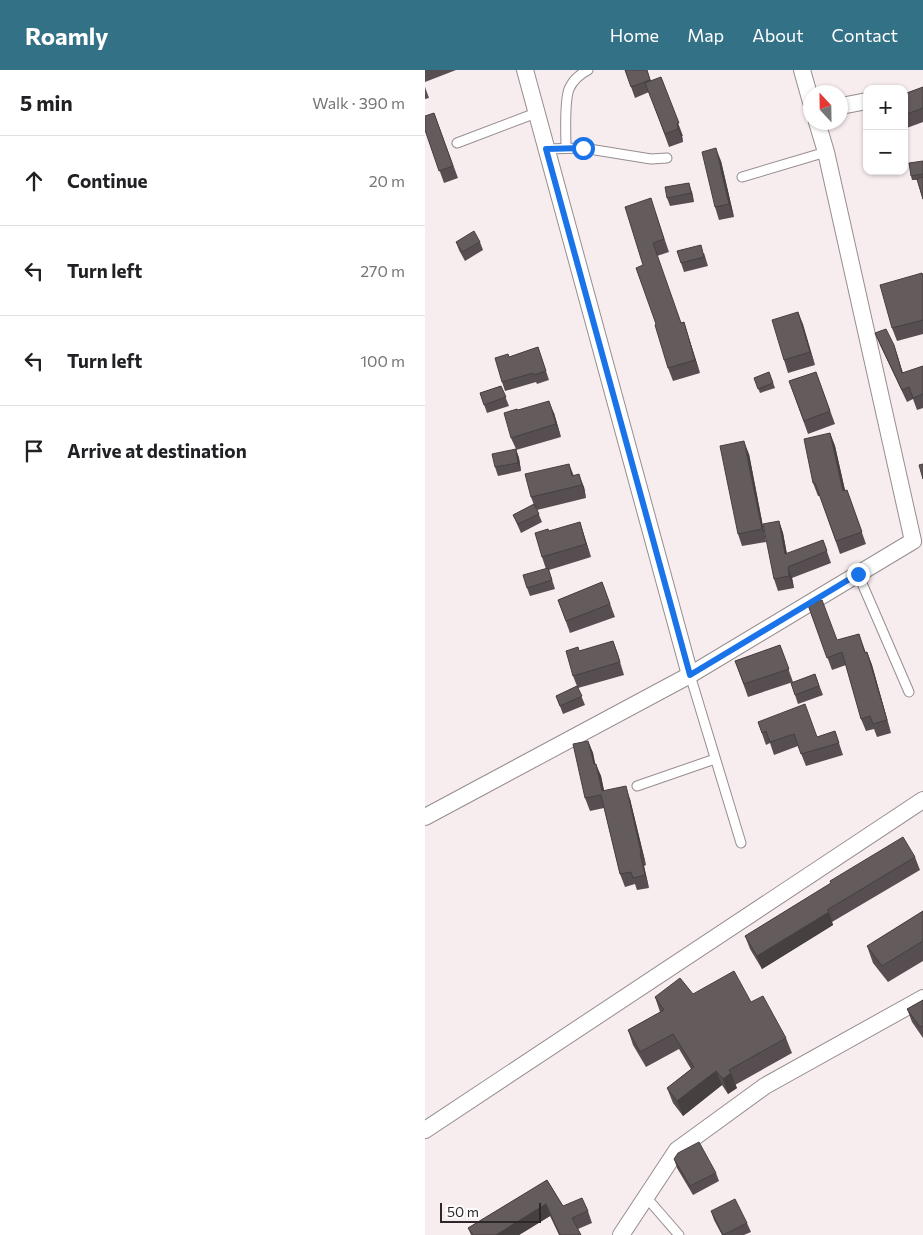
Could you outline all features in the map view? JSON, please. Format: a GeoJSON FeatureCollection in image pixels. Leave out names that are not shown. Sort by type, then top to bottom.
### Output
{"type":"FeatureCollection","features":[{"type":"Feature","properties":{"kind":"street"},"geometry":{"type":"LineString","coordinates":[[525,70],[690,675]]}},
{"type":"Feature","properties":{"kind":"street"},"geometry":{"type":"LineString","coordinates":[[802,70],[806,85]]}},
{"type":"Feature","properties":{"kind":"street"},"geometry":{"type":"LineString","coordinates":[[848,105],[863,103]]}},
{"type":"Feature","properties":{"kind":"street"},"geometry":{"type":"LineString","coordinates":[[425,817],[690,675],[913,541],[826,152],[819,130]]}},
{"type":"Feature","properties":{"kind":"street"},"geometry":{"type":"LineString","coordinates":[[425,1130],[923,800]]}},
{"type":"Feature","properties":{"kind":"street"},"geometry":{"type":"LineString","coordinates":[[621,1235],[677,1150],[765,1086],[923,998]]}},
{"type":"Feature","properties":{"kind":"lane"},"geometry":{"type":"LineString","coordinates":[[566,148],[569,89],[579,75],[588,70]]}},
{"type":"Feature","properties":{"kind":"lane"},"geometry":{"type":"LineString","coordinates":[[457,143],[536,113]]}},
{"type":"Feature","properties":{"kind":"lane"},"geometry":{"type":"LineString","coordinates":[[546,149],[583,148],[651,159],[667,158]]}},
{"type":"Feature","properties":{"kind":"lane"},"geometry":{"type":"LineString","coordinates":[[742,177],[826,152]]}},
{"type":"Feature","properties":{"kind":"lane"},"geometry":{"type":"LineString","coordinates":[[858,574],[909,692]]}},
{"type":"Feature","properties":{"kind":"lane"},"geometry":{"type":"LineString","coordinates":[[690,675],[741,843]]}},
{"type":"Feature","properties":{"kind":"lane"},"geometry":{"type":"LineString","coordinates":[[637,786],[715,758]]}},
{"type":"Feature","properties":{"kind":"lane"},"geometry":{"type":"LineString","coordinates":[[646,1197],[679,1235]]}},
{"type":"Feature","properties":{"kind":"building"},"geometry":{"type":"Polygon","coordinates":[[[625,70],[647,70],[650,80],[631,87],[625,70]]]}},
{"type":"Feature","properties":{"kind":"building"},"geometry":{"type":"Polygon","coordinates":[[[661,77],[679,123],[677,123],[678,129],[665,134],[645,83],[661,77]]]}},
{"type":"Feature","properties":{"kind":"building"},"geometry":{"type":"Polygon","coordinates":[[[923,87],[923,108],[908,114],[908,93],[923,87]]]}},
{"type":"Feature","properties":{"kind":"building"},"geometry":{"type":"Polygon","coordinates":[[[434,113],[453,166],[439,171],[425,130],[425,116],[434,113]]]}},
{"type":"Feature","properties":{"kind":"building"},"geometry":{"type":"Polygon","coordinates":[[[716,148],[729,204],[715,207],[702,152],[716,148]]]}},
{"type":"Feature","properties":{"kind":"building"},"geometry":{"type":"Polygon","coordinates":[[[923,161],[923,174],[911,176],[909,163],[923,161]]]}},
{"type":"Feature","properties":{"kind":"building"},"geometry":{"type":"Polygon","coordinates":[[[923,177],[923,199],[917,179],[923,177]]]}},
{"type":"Feature","properties":{"kind":"building"},"geometry":{"type":"Polygon","coordinates":[[[689,183],[691,193],[667,198],[665,187],[689,183]]]}},
{"type":"Feature","properties":{"kind":"building"},"geometry":{"type":"Polygon","coordinates":[[[651,198],[664,239],[653,243],[681,323],[684,322],[695,360],[668,368],[656,324],[636,268],[643,265],[625,207],[651,198]]]}},
{"type":"Feature","properties":{"kind":"building"},"geometry":{"type":"Polygon","coordinates":[[[474,231],[480,242],[462,252],[456,242],[474,231]]]}},
{"type":"Feature","properties":{"kind":"building"},"geometry":{"type":"Polygon","coordinates":[[[701,245],[704,257],[681,263],[677,251],[701,245]]]}},
{"type":"Feature","properties":{"kind":"building"},"geometry":{"type":"Polygon","coordinates":[[[922,273],[923,320],[892,328],[880,285],[922,273]]]}},
{"type":"Feature","properties":{"kind":"building"},"geometry":{"type":"Polygon","coordinates":[[[798,312],[810,352],[784,360],[772,320],[798,312]]]}},
{"type":"Feature","properties":{"kind":"building"},"geometry":{"type":"Polygon","coordinates":[[[886,329],[894,345],[902,373],[923,366],[923,394],[913,398],[909,387],[902,390],[875,333],[886,329]]]}},
{"type":"Feature","properties":{"kind":"building"},"geometry":{"type":"Polygon","coordinates":[[[538,347],[546,371],[502,382],[495,358],[508,354],[509,357],[538,347]]]}},
{"type":"Feature","properties":{"kind":"building"},"geometry":{"type":"Polygon","coordinates":[[[769,372],[773,383],[758,389],[754,378],[769,372]]]}},
{"type":"Feature","properties":{"kind":"building"},"geometry":{"type":"Polygon","coordinates":[[[816,372],[830,411],[804,421],[789,381],[816,372]]]}},
{"type":"Feature","properties":{"kind":"building"},"geometry":{"type":"Polygon","coordinates":[[[501,386],[506,397],[484,405],[480,393],[501,386]]]}},
{"type":"Feature","properties":{"kind":"building"},"geometry":{"type":"Polygon","coordinates":[[[549,401],[556,424],[511,438],[504,413],[549,401]]]}},
{"type":"Feature","properties":{"kind":"building"},"geometry":{"type":"Polygon","coordinates":[[[830,433],[843,491],[847,490],[862,532],[836,541],[815,483],[813,483],[804,439],[830,433]]]}},
{"type":"Feature","properties":{"kind":"building"},"geometry":{"type":"Polygon","coordinates":[[[744,441],[762,529],[738,534],[720,446],[744,441]]]}},
{"type":"Feature","properties":{"kind":"building"},"geometry":{"type":"Polygon","coordinates":[[[516,449],[518,463],[495,467],[492,454],[516,449]]]}},
{"type":"Feature","properties":{"kind":"building"},"geometry":{"type":"Polygon","coordinates":[[[569,464],[572,476],[579,474],[582,485],[531,497],[525,474],[569,464]]]}},
{"type":"Feature","properties":{"kind":"building"},"geometry":{"type":"Polygon","coordinates":[[[923,464],[923,479],[919,465],[923,464]]]}},
{"type":"Feature","properties":{"kind":"building"},"geometry":{"type":"Polygon","coordinates":[[[534,504],[539,514],[518,524],[513,515],[534,504]]]}},
{"type":"Feature","properties":{"kind":"building"},"geometry":{"type":"Polygon","coordinates":[[[779,521],[785,554],[823,540],[827,551],[788,567],[789,576],[774,579],[763,524],[779,521]]]}},
{"type":"Feature","properties":{"kind":"building"},"geometry":{"type":"Polygon","coordinates":[[[580,522],[586,544],[542,557],[535,533],[580,522]]]}},
{"type":"Feature","properties":{"kind":"building"},"geometry":{"type":"Polygon","coordinates":[[[548,568],[552,580],[527,588],[523,575],[548,568]]]}},
{"type":"Feature","properties":{"kind":"building"},"geometry":{"type":"Polygon","coordinates":[[[602,582],[610,604],[566,621],[558,600],[602,582]]]}},
{"type":"Feature","properties":{"kind":"building"},"geometry":{"type":"Polygon","coordinates":[[[822,600],[837,640],[859,634],[865,653],[867,652],[887,720],[873,724],[870,716],[861,719],[842,652],[827,658],[808,605],[822,600]]]}},
{"type":"Feature","properties":{"kind":"building"},"geometry":{"type":"Polygon","coordinates":[[[613,641],[620,662],[573,676],[566,651],[578,647],[579,651],[613,641]]]}},
{"type":"Feature","properties":{"kind":"building"},"geometry":{"type":"Polygon","coordinates":[[[780,645],[789,669],[744,684],[735,661],[780,645]]]}},
{"type":"Feature","properties":{"kind":"building"},"geometry":{"type":"Polygon","coordinates":[[[815,674],[819,686],[795,695],[791,683],[815,674]]]}},
{"type":"Feature","properties":{"kind":"building"},"geometry":{"type":"Polygon","coordinates":[[[577,686],[582,696],[560,706],[556,696],[577,686]]]}},
{"type":"Feature","properties":{"kind":"building"},"geometry":{"type":"Polygon","coordinates":[[[805,704],[817,737],[835,731],[839,743],[801,754],[794,734],[770,742],[766,731],[762,733],[758,722],[805,704]]]}},
{"type":"Feature","properties":{"kind":"building"},"geometry":{"type":"Polygon","coordinates":[[[588,741],[594,764],[596,764],[602,791],[626,786],[645,875],[633,878],[631,872],[620,874],[601,795],[585,798],[573,744],[588,741]]]}},
{"type":"Feature","properties":{"kind":"building"},"geometry":{"type":"Polygon","coordinates":[[[903,837],[915,857],[827,910],[829,912],[757,956],[745,936],[903,837]]]}},
{"type":"Feature","properties":{"kind":"building"},"geometry":{"type":"Polygon","coordinates":[[[923,911],[923,941],[882,966],[867,946],[923,911]]]}},
{"type":"Feature","properties":{"kind":"building"},"geometry":{"type":"Polygon","coordinates":[[[734,971],[751,1002],[763,996],[786,1038],[729,1070],[731,1073],[723,1079],[716,1071],[677,1101],[667,1088],[694,1067],[673,1034],[640,1052],[628,1030],[664,1010],[655,997],[680,978],[693,994],[734,971]]]}},
{"type":"Feature","properties":{"kind":"building"},"geometry":{"type":"Polygon","coordinates":[[[923,1000],[923,1026],[920,1027],[907,1009],[923,1000]]]}},
{"type":"Feature","properties":{"kind":"building"},"geometry":{"type":"Polygon","coordinates":[[[699,1142],[716,1173],[690,1186],[674,1159],[678,1153],[699,1142]]]}},
{"type":"Feature","properties":{"kind":"building"},"geometry":{"type":"Polygon","coordinates":[[[547,1180],[563,1206],[582,1198],[588,1211],[572,1218],[581,1235],[560,1235],[546,1204],[496,1235],[473,1235],[468,1228],[547,1180]]]}},
{"type":"Feature","properties":{"kind":"building"},"geometry":{"type":"Polygon","coordinates":[[[735,1199],[747,1223],[723,1235],[711,1211],[735,1199]]]}},
{"type":"Feature","properties":{"kind":"route"},"geometry":{"type":"LineString","coordinates":[[583,148],[546,149],[690,675],[858,574]]}}]}
